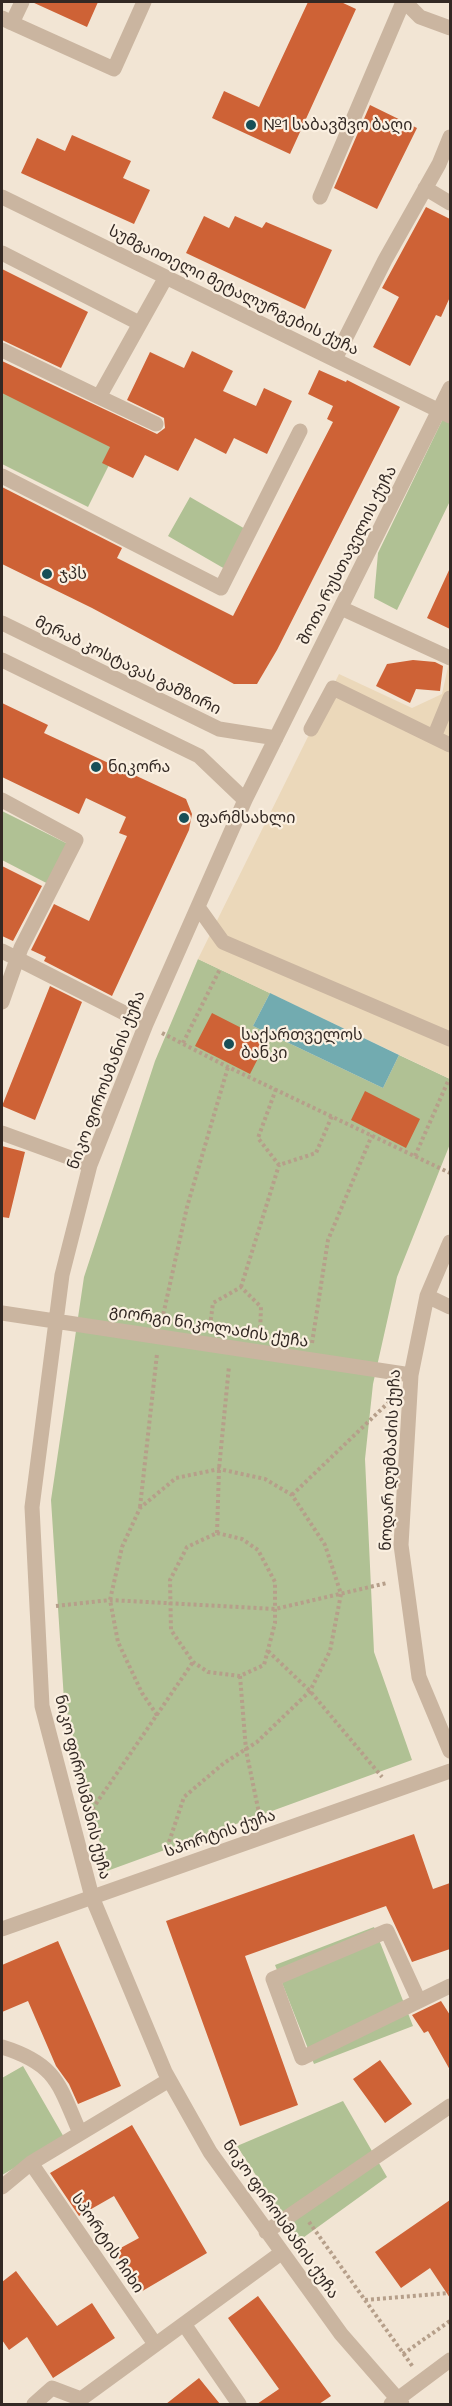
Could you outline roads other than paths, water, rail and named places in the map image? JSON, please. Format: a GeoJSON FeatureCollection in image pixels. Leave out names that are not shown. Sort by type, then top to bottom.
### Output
{"type":"FeatureCollection","features":[{"type":"Feature","properties":{"kind":"street"},"geometry":{"type":"LineString","coordinates":[[22,2],[7,20],[114,69],[144,2]]}},
{"type":"Feature","properties":{"kind":"street"},"geometry":{"type":"LineString","coordinates":[[320,197],[404,2],[420,17],[450,28]]}},
{"type":"Feature","properties":{"kind":"street"},"geometry":{"type":"LineString","coordinates":[[335,359],[450,137]]}},
{"type":"Feature","properties":{"kind":"street"},"geometry":{"type":"LineString","coordinates":[[425,188],[450,203]]}},
{"type":"Feature","properties":{"kind":"street","name":"სუმგაითელი მეტალურგების ქუჩა"},"geometry":{"type":"LineString","coordinates":[[2,197],[445,413]]}},
{"type":"Feature","properties":{"kind":"street"},"geometry":{"type":"LineString","coordinates":[[2,253],[139,323]]}},
{"type":"Feature","properties":{"kind":"street"},"geometry":{"type":"LineString","coordinates":[[99,397],[166,277]]}},
{"type":"Feature","properties":{"kind":"street"},"geometry":{"type":"LineString","coordinates":[[2,350],[156,424]]}},
{"type":"Feature","properties":{"kind":"street","name":"შოთა რუსთაველის ქუჩა"},"geometry":{"type":"LineString","coordinates":[[245,800],[341,608],[445,413],[450,388]]}},
{"type":"Feature","properties":{"kind":"street"},"geometry":{"type":"LineString","coordinates":[[2,476],[221,588],[300,431]]}},
{"type":"Feature","properties":{"kind":"street"},"geometry":{"type":"LineString","coordinates":[[341,608],[450,658]]}},
{"type":"Feature","properties":{"kind":"street","name":"მერაბ კოსტავას გამზირი"},"geometry":{"type":"LineString","coordinates":[[2,623],[219,729],[276,738]]}},
{"type":"Feature","properties":{"kind":"street"},"geometry":{"type":"LineString","coordinates":[[2,660],[199,756],[245,800]]}},
{"type":"Feature","properties":{"kind":"street"},"geometry":{"type":"LineString","coordinates":[[312,729],[333,688],[450,745]]}},
{"type":"Feature","properties":{"kind":"street"},"geometry":{"type":"LineString","coordinates":[[434,737],[450,698]]}},
{"type":"Feature","properties":{"kind":"street"},"geometry":{"type":"LineString","coordinates":[[2,800],[76,840],[16,959],[2,1002]]}},
{"type":"Feature","properties":{"kind":"street","name":"ნიკო ფიროსმანის ქუჩა"},"geometry":{"type":"LineString","coordinates":[[245,800],[146,1024],[90,1165],[62,1275],[32,1507],[42,1706],[92,1898],[169,2080],[210,2152],[266,2232],[397,2403]]}},
{"type":"Feature","properties":{"kind":"street"},"geometry":{"type":"LineString","coordinates":[[198,907],[223,942],[450,1039]]}},
{"type":"Feature","properties":{"kind":"street"},"geometry":{"type":"LineString","coordinates":[[2,951],[146,1024]]}},
{"type":"Feature","properties":{"kind":"street"},"geometry":{"type":"LineString","coordinates":[[2,1133],[90,1165]]}},
{"type":"Feature","properties":{"kind":"street","name":"ნოდარ დუმბაძის ქუჩა"},"geometry":{"type":"LineString","coordinates":[[450,1242],[427,1296],[411,1378],[401,1545],[419,1677],[450,1751]]}},
{"type":"Feature","properties":{"kind":"street"},"geometry":{"type":"LineString","coordinates":[[427,1296],[450,1307]]}},
{"type":"Feature","properties":{"kind":"street","name":"გიორგი ნიკოლაძის ქუჩა"},"geometry":{"type":"LineString","coordinates":[[2,1313],[260,1352],[411,1378]]}},
{"type":"Feature","properties":{"kind":"street","name":"სპორტის ქუჩა"},"geometry":{"type":"LineString","coordinates":[[2,1929],[450,1771]]}},
{"type":"Feature","properties":{"kind":"street"},"geometry":{"type":"LineString","coordinates":[[419,2001],[387,1931],[273,1979],[302,2058],[450,1986]]}},
{"type":"Feature","properties":{"kind":"street"},"geometry":{"type":"LineString","coordinates":[[2,2047],[31,2057],[56,2078],[80,2133]]}},
{"type":"Feature","properties":{"kind":"street"},"geometry":{"type":"LineString","coordinates":[[2,2187],[31,2163],[169,2080]]}},
{"type":"Feature","properties":{"kind":"street"},"geometry":{"type":"LineString","coordinates":[[266,2232],[450,2106]]}},
{"type":"Feature","properties":{"kind":"street","name":"სპორტის ჩიხი"},"geometry":{"type":"LineString","coordinates":[[31,2163],[154,2344]]}},
{"type":"Feature","properties":{"kind":"street"},"geometry":{"type":"LineString","coordinates":[[33,2404],[51,2388],[81,2399],[281,2253]]}},
{"type":"Feature","properties":{"kind":"street"},"geometry":{"type":"LineString","coordinates":[[184,2324],[239,2404]]}},
{"type":"Feature","properties":{"kind":"street"},"geometry":{"type":"LineString","coordinates":[[397,2403],[450,2360]]}},
{"type":"Feature","properties":{"kind":"street"},"geometry":{"type":"LineString","coordinates":[[91,2392],[101,2404]]}},
{"type":"Feature","properties":{"kind":"water"},"geometry":{"type":"Polygon","coordinates":[[[270,993],[399,1055],[383,1088],[253,1026],[270,993]]]}},
{"type":"Feature","properties":{"kind":"place","name":"№1 საბავშვო ბაღი"},"geometry":{"type":"Point","coordinates":[251,125]}},
{"type":"Feature","properties":{"kind":"place","name":"ჯპს"},"geometry":{"type":"Point","coordinates":[47,574]}},
{"type":"Feature","properties":{"kind":"place","name":"ნიკორა"},"geometry":{"type":"Point","coordinates":[96,767]}},
{"type":"Feature","properties":{"kind":"place","name":"ფარმსახლი"},"geometry":{"type":"Point","coordinates":[184,818]}},
{"type":"Feature","properties":{"kind":"place","name":"საქართველოს ბანკი"},"geometry":{"type":"Point","coordinates":[229,1044]}}]}
